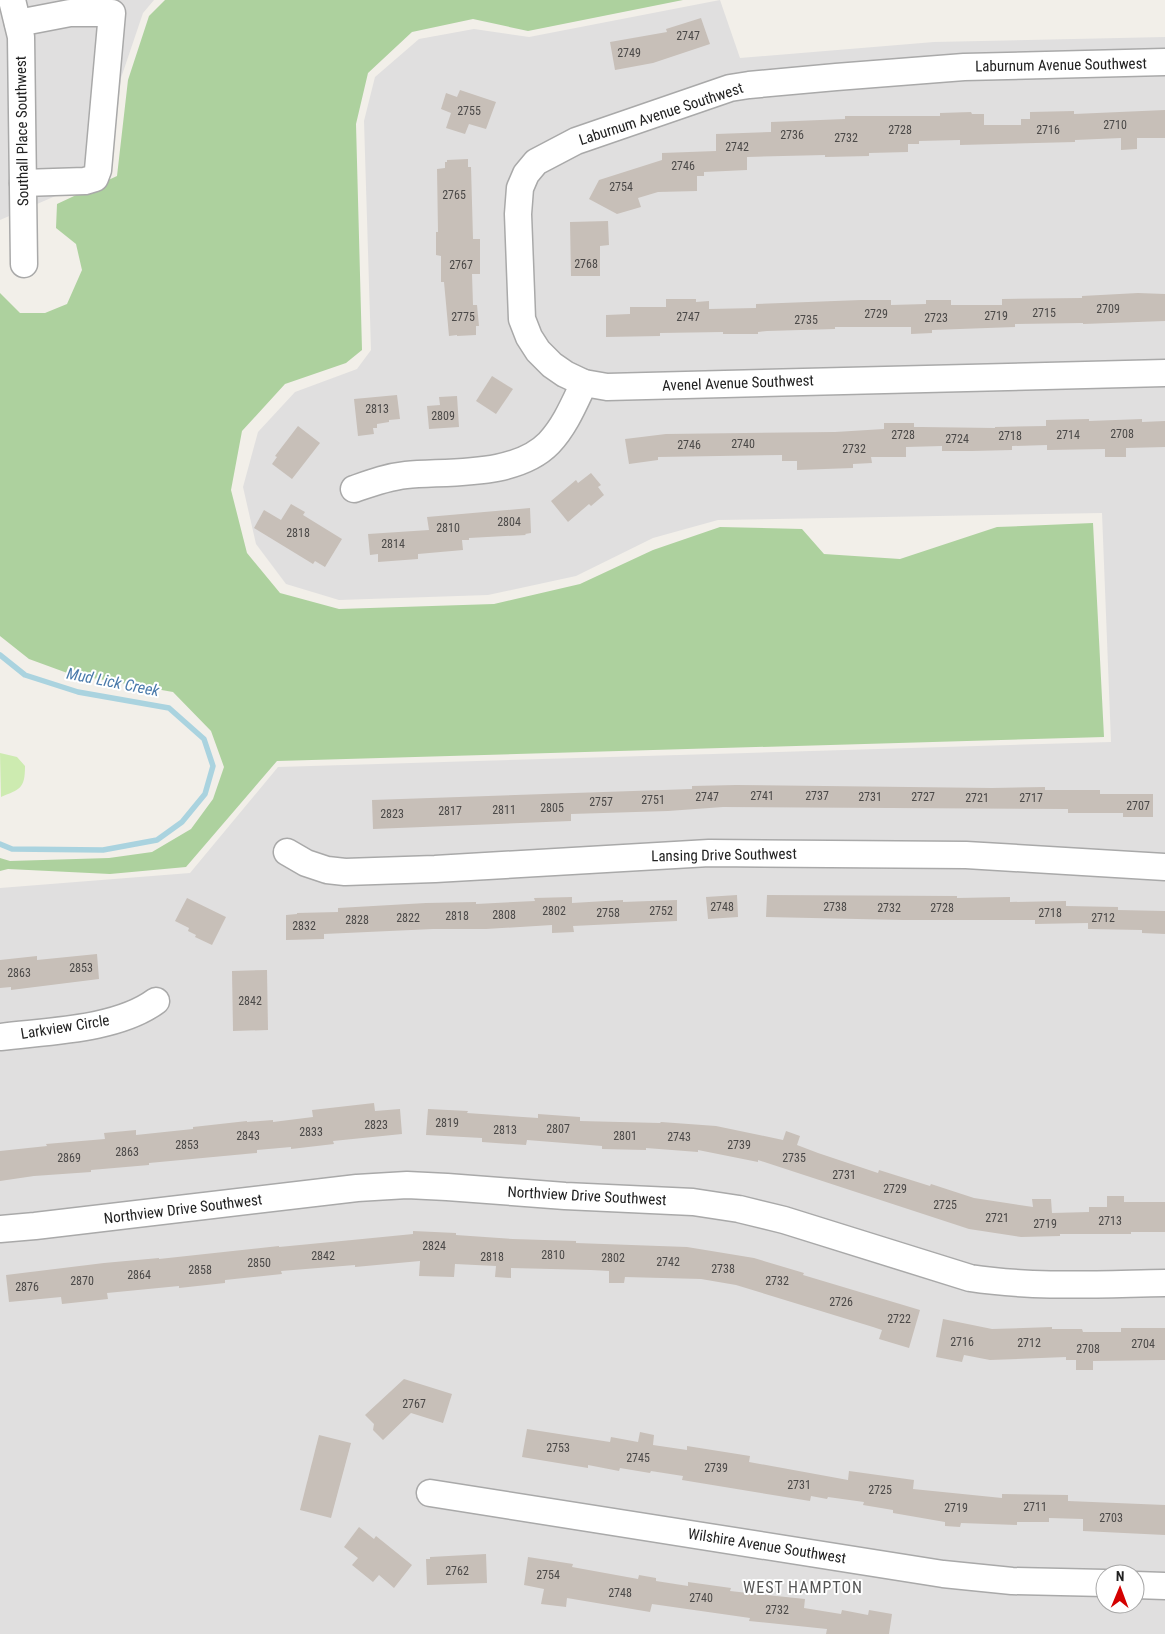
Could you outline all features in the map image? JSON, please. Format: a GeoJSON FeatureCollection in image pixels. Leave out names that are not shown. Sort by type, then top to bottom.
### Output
{"type":"FeatureCollection","features":[{"type":"Feature","properties":{"kind":"street","name":"Southall Place Southwest"},"geometry":{"type":"LineString","coordinates":[[15,11],[21,37],[24,264]]}},
{"type":"Feature","properties":{"kind":"street"},"geometry":{"type":"LineString","coordinates":[[15,11],[112,13],[98,170],[95,178],[85,181],[23,182]]}},
{"type":"Feature","properties":{"kind":"street","name":"Laburnum Avenue Southwest"},"geometry":{"type":"LineString","coordinates":[[584,383],[552,365],[538,351],[529,337],[522,319],[518,214],[520,188],[526,174],[541,159],[576,141],[730,88],[749,85],[964,67],[1165,62]]}},
{"type":"Feature","properties":{"kind":"street","name":"Avenel Avenue Southwest"},"geometry":{"type":"LineString","coordinates":[[584,383],[607,387],[1165,373]]}},
{"type":"Feature","properties":{"kind":"street"},"geometry":{"type":"LineString","coordinates":[[354,489],[378,480],[486,469],[509,465],[531,457],[548,444],[559,431],[584,383]]}},
{"type":"Feature","properties":{"kind":"street","name":"Lansing Drive Southwest"},"geometry":{"type":"LineString","coordinates":[[287,852],[306,863],[327,870],[344,872],[435,869],[719,853],[966,855],[1165,867]]}},
{"type":"Feature","properties":{"kind":"street","name":"Larkview Circle"},"geometry":{"type":"LineString","coordinates":[[0,1037],[102,1024],[128,1016],[156,1000]]}},
{"type":"Feature","properties":{"kind":"street","name":"Northview Drive Southwest"},"geometry":{"type":"LineString","coordinates":[[0,1229],[357,1188],[407,1185],[431,1186],[565,1196],[694,1202],[739,1209],[784,1220],[970,1278],[998,1282],[1042,1285],[1165,1283]]}},
{"type":"Feature","properties":{"kind":"street","name":"Wilshire Avenue Southwest"},"geometry":{"type":"LineString","coordinates":[[430,1493],[943,1574],[1012,1581],[1095,1583]]}},
{"type":"Feature","properties":{"kind":"street"},"geometry":{"type":"LineString","coordinates":[[1145,1585],[1165,1586]]}},
{"type":"Feature","properties":{"kind":"shaded area"},"geometry":{"type":"Polygon","coordinates":[[[0,0],[154,0],[143,13],[121,78],[111,172],[0,220],[0,0]]]}},
{"type":"Feature","properties":{"kind":"shaded area"},"geometry":{"type":"Polygon","coordinates":[[[720,0],[740,58],[934,42],[1165,37],[1165,1634],[0,1634],[0,888],[190,873],[278,767],[1111,742],[1102,513],[718,520],[653,538],[576,576],[488,595],[339,600],[286,584],[256,544],[243,487],[258,432],[295,392],[357,369],[371,350],[364,121],[375,77],[419,39],[474,29],[529,37],[720,0]]]}},
{"type":"Feature","properties":{"kind":"green space"},"geometry":{"type":"Polygon","coordinates":[[[165,0],[683,0],[528,31],[473,19],[412,32],[368,73],[356,124],[362,350],[346,363],[285,384],[242,431],[231,490],[247,553],[280,593],[339,609],[494,604],[580,584],[653,550],[720,527],[802,529],[824,554],[900,559],[997,527],[1093,523],[1104,737],[277,761],[186,867],[110,874],[8,869],[0,871],[0,858],[10,861],[109,858],[152,852],[191,829],[213,799],[224,767],[211,731],[173,692],[70,674],[29,659],[0,636],[0,293],[20,313],[45,313],[67,304],[82,270],[76,244],[56,228],[57,204],[117,176],[128,80],[149,16],[165,0]]]}},
{"type":"Feature","properties":{"kind":"green space"},"geometry":{"type":"Polygon","coordinates":[[[0,753],[17,757],[25,766],[24,779],[20,787],[1,797],[0,753]]]}},
{"type":"Feature","properties":{"kind":"building"},"geometry":{"type":"Polygon","coordinates":[[[701,18],[710,44],[653,63],[615,70],[610,42],[667,32],[666,29],[701,18]]]}},
{"type":"Feature","properties":{"kind":"building"},"geometry":{"type":"Polygon","coordinates":[[[460,90],[496,102],[486,129],[469,124],[465,134],[446,128],[451,113],[441,109],[446,93],[457,97],[460,90]]]}},
{"type":"Feature","properties":{"kind":"building"},"geometry":{"type":"Polygon","coordinates":[[[1165,110],[1165,138],[1137,138],[1137,149],[1121,150],[1121,138],[1075,140],[1075,142],[960,145],[960,140],[919,141],[919,144],[908,144],[908,152],[869,153],[869,156],[747,157],[747,170],[704,172],[704,176],[697,176],[697,191],[658,192],[638,198],[641,207],[617,214],[589,199],[599,180],[662,160],[662,153],[716,151],[716,134],[771,132],[771,122],[845,119],[845,116],[940,116],[940,113],[971,112],[972,114],[984,114],[984,125],[1021,125],[1021,119],[1030,119],[1030,112],[1074,111],[1074,114],[1165,110]]]}},
{"type":"Feature","properties":{"kind":"building"},"geometry":{"type":"Polygon","coordinates":[[[468,159],[468,167],[471,167],[473,239],[480,239],[480,274],[472,274],[473,305],[477,305],[479,326],[476,326],[476,335],[449,336],[444,282],[441,282],[441,256],[436,255],[436,232],[438,232],[437,169],[445,168],[447,160],[468,159]]]}},
{"type":"Feature","properties":{"kind":"building"},"geometry":{"type":"Polygon","coordinates":[[[608,221],[609,245],[600,246],[600,276],[571,276],[570,222],[608,221]]]}},
{"type":"Feature","properties":{"kind":"building"},"geometry":{"type":"Polygon","coordinates":[[[1138,293],[1165,294],[1165,321],[1015,324],[1015,327],[932,330],[932,333],[911,334],[911,327],[835,327],[835,329],[767,331],[758,332],[758,334],[723,334],[723,332],[660,333],[660,336],[606,337],[606,315],[630,314],[630,307],[666,307],[666,299],[696,299],[696,302],[709,301],[709,309],[756,308],[756,304],[861,300],[891,300],[891,305],[926,304],[926,300],[951,300],[951,305],[1002,305],[1002,299],[1082,298],[1082,296],[1138,293]]]}},
{"type":"Feature","properties":{"kind":"building"},"geometry":{"type":"Polygon","coordinates":[[[492,376],[513,389],[496,414],[476,401],[492,376]]]}},
{"type":"Feature","properties":{"kind":"building"},"geometry":{"type":"Polygon","coordinates":[[[397,395],[400,419],[377,424],[377,428],[373,428],[374,434],[358,436],[354,399],[397,395]]]}},
{"type":"Feature","properties":{"kind":"building"},"geometry":{"type":"Polygon","coordinates":[[[457,396],[459,427],[429,429],[427,406],[440,405],[439,397],[457,396]]]}},
{"type":"Feature","properties":{"kind":"building"},"geometry":{"type":"Polygon","coordinates":[[[1089,419],[1089,421],[1142,419],[1142,422],[1165,421],[1165,447],[1126,448],[1126,457],[1105,457],[1105,449],[1047,450],[1047,445],[1012,446],[1012,450],[972,451],[942,451],[942,446],[906,447],[906,457],[871,457],[872,463],[853,464],[853,468],[797,470],[797,461],[782,461],[782,455],[658,457],[658,460],[629,464],[625,439],[666,434],[835,432],[884,429],[884,423],[914,423],[914,427],[995,428],[1046,426],[1046,420],[1089,419]]]}},
{"type":"Feature","properties":{"kind":"building"},"geometry":{"type":"Polygon","coordinates":[[[298,426],[320,443],[292,479],[272,464],[277,457],[275,456],[298,426]]]}},
{"type":"Feature","properties":{"kind":"building"},"geometry":{"type":"Polygon","coordinates":[[[591,473],[601,485],[598,487],[604,495],[591,506],[589,504],[568,522],[551,501],[576,480],[578,483],[591,473]]]}},
{"type":"Feature","properties":{"kind":"building"},"geometry":{"type":"Polygon","coordinates":[[[291,504],[305,512],[303,515],[342,539],[325,567],[315,561],[313,564],[254,528],[264,510],[281,520],[291,504]]]}},
{"type":"Feature","properties":{"kind":"building"},"geometry":{"type":"Polygon","coordinates":[[[530,508],[531,533],[526,535],[469,538],[469,540],[462,540],[463,550],[418,554],[418,559],[378,562],[378,554],[370,555],[368,534],[429,530],[427,517],[530,508]]]}},
{"type":"Feature","properties":{"kind":"building"},"geometry":{"type":"Polygon","coordinates":[[[692,786],[1045,787],[1045,790],[1100,790],[1100,794],[1153,794],[1153,817],[1123,817],[1123,813],[1068,813],[1068,809],[723,807],[571,814],[571,821],[373,829],[372,800],[692,789],[692,786]]]}},
{"type":"Feature","properties":{"kind":"building"},"geometry":{"type":"Polygon","coordinates":[[[737,895],[738,917],[708,919],[706,897],[737,895]]]}},
{"type":"Feature","properties":{"kind":"building"},"geometry":{"type":"Polygon","coordinates":[[[767,895],[1010,897],[1010,902],[1066,901],[1066,906],[1118,907],[1118,910],[1165,911],[1165,934],[1142,933],[1142,930],[1088,929],[1088,923],[1035,924],[1035,920],[766,917],[767,895]]]}},
{"type":"Feature","properties":{"kind":"building"},"geometry":{"type":"Polygon","coordinates":[[[572,897],[572,903],[623,900],[623,902],[677,900],[677,921],[573,926],[574,932],[552,933],[552,925],[324,934],[324,939],[286,940],[286,915],[297,913],[338,912],[338,908],[426,903],[476,902],[476,904],[535,901],[534,898],[572,897]]]}},
{"type":"Feature","properties":{"kind":"building"},"geometry":{"type":"Polygon","coordinates":[[[187,898],[226,917],[212,945],[195,937],[196,935],[188,931],[189,928],[175,921],[187,898]]]}},
{"type":"Feature","properties":{"kind":"building"},"geometry":{"type":"Polygon","coordinates":[[[97,954],[99,979],[11,990],[11,987],[0,988],[0,960],[37,956],[37,960],[97,954]]]}},
{"type":"Feature","properties":{"kind":"building"},"geometry":{"type":"Polygon","coordinates":[[[267,970],[268,1030],[233,1031],[232,971],[267,970]]]}},
{"type":"Feature","properties":{"kind":"building"},"geometry":{"type":"Polygon","coordinates":[[[374,1103],[375,1111],[400,1109],[402,1134],[333,1141],[334,1144],[291,1149],[291,1147],[257,1150],[257,1153],[149,1163],[149,1165],[0,1181],[0,1151],[47,1146],[46,1144],[105,1139],[104,1133],[136,1130],[136,1135],[247,1121],[273,1120],[273,1122],[313,1117],[312,1110],[374,1103]]]}},
{"type":"Feature","properties":{"kind":"building"},"geometry":{"type":"Polygon","coordinates":[[[428,1109],[538,1118],[538,1114],[580,1117],[580,1121],[661,1122],[716,1126],[783,1140],[786,1131],[800,1136],[797,1145],[818,1153],[878,1173],[879,1170],[974,1198],[1033,1207],[1032,1199],[1051,1199],[1052,1213],[1089,1212],[1089,1207],[1107,1207],[1107,1196],[1124,1196],[1124,1202],[1165,1202],[1165,1232],[1060,1234],[1060,1236],[1021,1237],[969,1229],[758,1160],[758,1162],[698,1150],[698,1152],[646,1148],[646,1150],[602,1149],[602,1146],[527,1140],[526,1145],[482,1142],[482,1138],[426,1135],[428,1109]]]}},
{"type":"Feature","properties":{"kind":"building"},"geometry":{"type":"Polygon","coordinates":[[[413,1231],[513,1239],[576,1241],[576,1243],[687,1247],[754,1258],[804,1273],[803,1275],[920,1310],[909,1348],[879,1339],[882,1330],[736,1285],[701,1279],[625,1277],[624,1283],[609,1283],[609,1271],[591,1270],[511,1268],[511,1278],[495,1277],[496,1266],[455,1264],[454,1277],[419,1276],[420,1261],[281,1271],[282,1274],[225,1280],[225,1283],[107,1293],[108,1299],[62,1304],[61,1297],[9,1302],[6,1275],[104,1263],[413,1234],[413,1231]]]}},
{"type":"Feature","properties":{"kind":"building"},"geometry":{"type":"Polygon","coordinates":[[[943,1319],[992,1329],[1052,1327],[1052,1329],[1082,1329],[1083,1332],[1121,1332],[1121,1328],[1165,1328],[1165,1360],[1093,1361],[1093,1370],[1076,1370],[1076,1360],[1066,1360],[1066,1357],[990,1360],[964,1355],[962,1362],[936,1357],[943,1319]]]}},
{"type":"Feature","properties":{"kind":"building"},"geometry":{"type":"Polygon","coordinates":[[[404,1379],[452,1394],[443,1423],[411,1413],[383,1440],[373,1430],[374,1424],[365,1415],[404,1379]]]}},
{"type":"Feature","properties":{"kind":"building"},"geometry":{"type":"Polygon","coordinates":[[[527,1429],[610,1442],[611,1437],[638,1442],[640,1432],[654,1435],[653,1445],[687,1450],[687,1446],[750,1456],[749,1462],[848,1480],[849,1471],[914,1480],[913,1489],[1002,1498],[1002,1494],[1068,1495],[1068,1501],[1165,1505],[1165,1535],[1083,1531],[1083,1519],[1049,1518],[1049,1522],[1017,1522],[1017,1525],[961,1523],[960,1527],[945,1526],[945,1522],[893,1513],[893,1510],[863,1505],[864,1502],[811,1496],[810,1501],[682,1480],[683,1476],[651,1471],[650,1473],[620,1468],[619,1471],[588,1465],[588,1468],[522,1457],[527,1429]]]}},
{"type":"Feature","properties":{"kind":"building"},"geometry":{"type":"Polygon","coordinates":[[[319,1435],[351,1443],[331,1518],[300,1510],[319,1435]]]}},
{"type":"Feature","properties":{"kind":"building"},"geometry":{"type":"Polygon","coordinates":[[[359,1527],[374,1539],[376,1536],[412,1565],[394,1588],[379,1575],[373,1582],[352,1565],[358,1558],[344,1547],[359,1527]]]}},
{"type":"Feature","properties":{"kind":"building"},"geometry":{"type":"Polygon","coordinates":[[[486,1554],[487,1583],[427,1585],[426,1559],[430,1559],[430,1557],[486,1554]]]}},
{"type":"Feature","properties":{"kind":"building"},"geometry":{"type":"Polygon","coordinates":[[[528,1557],[573,1564],[572,1567],[638,1579],[639,1575],[656,1578],[656,1581],[688,1586],[688,1582],[731,1588],[730,1591],[805,1599],[804,1608],[841,1614],[842,1610],[868,1615],[869,1610],[892,1614],[889,1634],[826,1634],[827,1629],[749,1621],[750,1618],[652,1604],[650,1612],[567,1598],[566,1607],[541,1604],[544,1589],[524,1585],[528,1557]]]}},
{"type":"Feature","properties":{"kind":"waterway","name":"Mud Lick Creek"},"geometry":{"type":"LineString","coordinates":[[0,655],[25,675],[78,692],[169,708],[204,739],[213,766],[205,794],[182,822],[157,840],[103,850],[12,849],[0,844]]}},
{"type":"Feature","properties":{"kind":"district","name":"WEST HAMPTON"},"geometry":{"type":"Point","coordinates":[803,1587]}}]}
